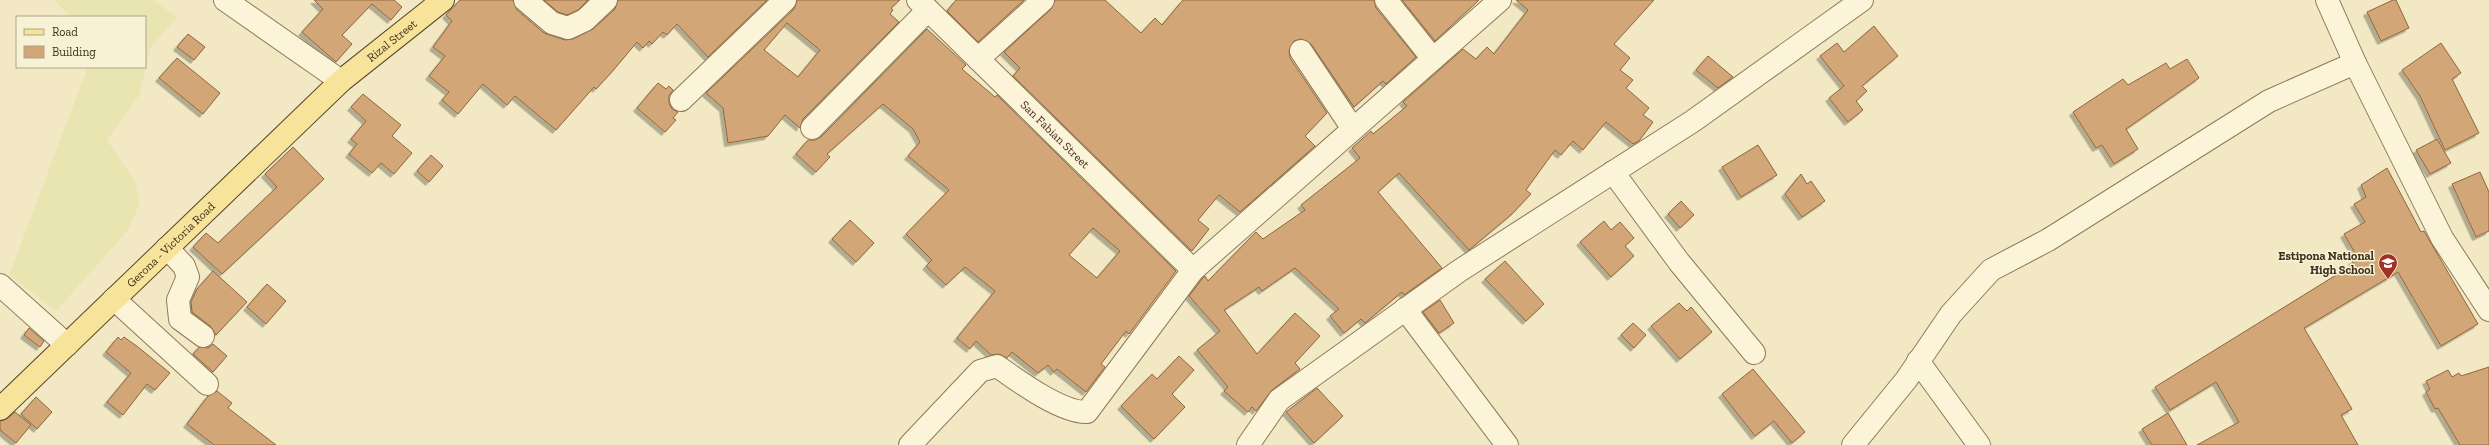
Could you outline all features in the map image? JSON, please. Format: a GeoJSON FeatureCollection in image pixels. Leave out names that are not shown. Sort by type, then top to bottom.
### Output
{"type":"FeatureCollection","features":[{"type":"Feature","properties":{"kind":"main road","name":"Rizal Street"},"geometry":{"type":"LineString","coordinates":[[341,81],[443,0]]}},
{"type":"Feature","properties":{"kind":"main road","name":"Gerona - Victoria Road"},"geometry":{"type":"LineString","coordinates":[[0,409],[341,81]]}},
{"type":"Feature","properties":{"kind":"street"},"geometry":{"type":"LineString","coordinates":[[225,0],[341,81]]}},
{"type":"Feature","properties":{"kind":"street"},"geometry":{"type":"LineString","coordinates":[[524,0],[552,23],[568,28],[585,20],[606,0]]}},
{"type":"Feature","properties":{"kind":"street"},"geometry":{"type":"LineString","coordinates":[[681,100],[785,0]]}},
{"type":"Feature","properties":{"kind":"street"},"geometry":{"type":"LineString","coordinates":[[978,59],[1043,0]]}},
{"type":"Feature","properties":{"kind":"street"},"geometry":{"type":"LineString","coordinates":[[1386,0],[1433,59]]}},
{"type":"Feature","properties":{"kind":"street"},"geometry":{"type":"LineString","coordinates":[[910,445],[980,371],[997,366],[1063,406],[1079,412],[1087,412],[1193,270],[1500,0]]}},
{"type":"Feature","properties":{"kind":"street"},"geometry":{"type":"LineString","coordinates":[[1248,445],[1279,400],[1459,271],[1693,121],[1862,0]]}},
{"type":"Feature","properties":{"kind":"street"},"geometry":{"type":"LineString","coordinates":[[2327,0],[2355,63],[2442,238],[2489,310]]}},
{"type":"Feature","properties":{"kind":"street"},"geometry":{"type":"LineString","coordinates":[[812,128],[923,5]]}},
{"type":"Feature","properties":{"kind":"street","name":"San Fabian Street"},"geometry":{"type":"LineString","coordinates":[[923,5],[1193,270]]}},
{"type":"Feature","properties":{"kind":"street"},"geometry":{"type":"LineString","coordinates":[[1301,50],[1353,129]]}},
{"type":"Feature","properties":{"kind":"street"},"geometry":{"type":"LineString","coordinates":[[1853,445],[1918,361],[1951,314],[1991,270],[2048,240],[2269,101],[2355,63]]}},
{"type":"Feature","properties":{"kind":"street"},"geometry":{"type":"LineString","coordinates":[[1613,172],[1679,262],[1754,353]]}},
{"type":"Feature","properties":{"kind":"street"},"geometry":{"type":"LineString","coordinates":[[167,248],[184,266],[188,277],[178,300],[180,319],[203,336]]}},
{"type":"Feature","properties":{"kind":"street"},"geometry":{"type":"LineString","coordinates":[[0,285],[67,345]]}},
{"type":"Feature","properties":{"kind":"street"},"geometry":{"type":"LineString","coordinates":[[114,299],[208,384]]}},
{"type":"Feature","properties":{"kind":"street"},"geometry":{"type":"LineString","coordinates":[[1405,310],[1507,445]]}},
{"type":"Feature","properties":{"kind":"street"},"geometry":{"type":"LineString","coordinates":[[1918,361],[1979,445]]}},
{"type":"Feature","properties":{"kind":"shaded area"},"geometry":{"type":"Polygon","coordinates":[[[54,0],[153,0],[177,17],[151,47],[146,67],[146,16],[71,16],[54,0]]]}},
{"type":"Feature","properties":{"kind":"shaded area"},"geometry":{"type":"Polygon","coordinates":[[[88,68],[146,68],[139,95],[107,140],[136,183],[140,203],[128,230],[56,311],[9,275],[88,68]]]}},
{"type":"Feature","properties":{"kind":"building"},"geometry":{"type":"Polygon","coordinates":[[[314,0],[394,0],[402,7],[391,20],[372,4],[342,35],[352,44],[336,62],[302,32],[323,9],[314,0]]]}},
{"type":"Feature","properties":{"kind":"building"},"geometry":{"type":"Polygon","coordinates":[[[460,0],[513,0],[517,10],[544,33],[565,40],[573,39],[593,29],[615,9],[618,0],[767,0],[708,57],[677,24],[667,35],[663,32],[652,44],[649,41],[643,48],[637,42],[611,73],[596,89],[594,87],[556,130],[515,96],[507,105],[483,84],[458,114],[442,100],[449,92],[429,76],[445,56],[433,47],[452,21],[446,15],[460,0]]]}},
{"type":"Feature","properties":{"kind":"building"},"geometry":{"type":"Polygon","coordinates":[[[544,0],[588,0],[578,10],[567,15],[558,12],[544,0]]]}},
{"type":"Feature","properties":{"kind":"building"},"geometry":{"type":"Polygon","coordinates":[[[797,0],[900,0],[891,8],[893,10],[890,14],[899,22],[803,119],[800,128],[785,115],[768,136],[728,143],[723,108],[706,93],[794,9],[797,0]],[[787,23],[764,50],[798,77],[820,50],[787,23]]]}},
{"type":"Feature","properties":{"kind":"building"},"geometry":{"type":"Polygon","coordinates":[[[956,0],[1024,0],[978,42],[947,11],[956,0]]]}},
{"type":"Feature","properties":{"kind":"building"},"geometry":{"type":"Polygon","coordinates":[[[1055,0],[1105,0],[1141,33],[1155,18],[1162,25],[1183,0],[1374,0],[1376,8],[1416,57],[1386,84],[1383,81],[1354,107],[1311,44],[1301,39],[1294,41],[1289,51],[1290,58],[1327,113],[1305,136],[1315,146],[1240,212],[1219,195],[1198,220],[1209,229],[1192,251],[1013,76],[1020,68],[1004,52],[1051,9],[1055,0]]]}},
{"type":"Feature","properties":{"kind":"building"},"geometry":{"type":"Polygon","coordinates":[[[1402,0],[1479,0],[1435,41],[1402,0]]]}},
{"type":"Feature","properties":{"kind":"building"},"geometry":{"type":"Polygon","coordinates":[[[1516,0],[1654,0],[1614,44],[1630,58],[1620,70],[1633,80],[1626,88],[1649,108],[1643,115],[1653,122],[1639,141],[1633,144],[1606,122],[1583,150],[1573,141],[1561,155],[1555,150],[1526,190],[1531,194],[1512,214],[1469,250],[1399,173],[1378,192],[1442,268],[1404,295],[1402,292],[1365,323],[1361,319],[1344,333],[1330,316],[1339,309],[1295,268],[1262,291],[1259,287],[1224,310],[1257,354],[1295,313],[1320,336],[1295,363],[1300,369],[1272,390],[1256,411],[1252,407],[1248,412],[1224,391],[1228,387],[1197,350],[1220,331],[1189,296],[1205,276],[1208,281],[1256,232],[1263,239],[1305,210],[1301,205],[1360,158],[1352,148],[1371,131],[1373,134],[1407,106],[1403,102],[1463,49],[1476,59],[1487,47],[1494,54],[1528,10],[1516,0]]]}},
{"type":"Feature","properties":{"kind":"building"},"geometry":{"type":"Polygon","coordinates":[[[2396,0],[2409,28],[2381,41],[2367,12],[2396,0]]]}},
{"type":"Feature","properties":{"kind":"building"},"geometry":{"type":"Polygon","coordinates":[[[1874,26],[1898,56],[1862,86],[1867,91],[1856,101],[1863,110],[1848,122],[1829,98],[1844,86],[1820,56],[1837,43],[1844,52],[1874,26]]]}},
{"type":"Feature","properties":{"kind":"building"},"geometry":{"type":"Polygon","coordinates":[[[927,29],[966,65],[962,69],[995,97],[997,95],[1176,271],[1129,334],[1126,331],[1101,364],[1105,367],[1086,392],[1057,369],[1054,372],[1048,365],[1038,373],[1012,352],[1007,358],[999,354],[991,355],[976,341],[970,349],[957,338],[995,291],[965,267],[946,285],[926,266],[932,260],[906,234],[949,190],[908,156],[920,142],[913,129],[883,104],[827,154],[830,157],[816,172],[796,154],[808,140],[815,140],[821,137],[927,29]],[[1093,228],[1069,255],[1097,278],[1120,251],[1093,228]]]}},
{"type":"Feature","properties":{"kind":"building"},"geometry":{"type":"Polygon","coordinates":[[[188,34],[205,47],[194,60],[177,47],[188,34]]]}},
{"type":"Feature","properties":{"kind":"building"},"geometry":{"type":"Polygon","coordinates":[[[2441,43],[2461,73],[2452,79],[2479,133],[2445,150],[2420,96],[2402,70],[2441,43]]]}},
{"type":"Feature","properties":{"kind":"building"},"geometry":{"type":"Polygon","coordinates":[[[1708,56],[1733,77],[1718,88],[1696,70],[1708,56]]]}},
{"type":"Feature","properties":{"kind":"building"},"geometry":{"type":"Polygon","coordinates":[[[177,58],[220,93],[203,114],[159,78],[177,58]]]}},
{"type":"Feature","properties":{"kind":"building"},"geometry":{"type":"Polygon","coordinates":[[[2187,59],[2199,78],[2126,129],[2138,149],[2114,164],[2102,145],[2096,148],[2073,112],[2123,79],[2128,85],[2166,63],[2170,69],[2187,59]]]}},
{"type":"Feature","properties":{"kind":"building"},"geometry":{"type":"Polygon","coordinates":[[[658,83],[666,89],[669,86],[673,90],[669,96],[669,103],[672,109],[678,112],[673,118],[676,120],[665,132],[637,108],[658,83]]]}},
{"type":"Feature","properties":{"kind":"building"},"geometry":{"type":"Polygon","coordinates":[[[363,94],[401,125],[392,136],[412,153],[394,174],[381,163],[372,173],[349,154],[357,144],[351,139],[366,121],[351,107],[363,94]]]}},
{"type":"Feature","properties":{"kind":"building"},"geometry":{"type":"Polygon","coordinates":[[[2437,139],[2451,163],[2430,174],[2416,150],[2437,139]]]}},
{"type":"Feature","properties":{"kind":"building"},"geometry":{"type":"Polygon","coordinates":[[[1758,145],[1777,175],[1741,197],[1722,167],[1758,145]]]}},
{"type":"Feature","properties":{"kind":"building"},"geometry":{"type":"Polygon","coordinates":[[[293,147],[324,179],[222,274],[193,247],[206,233],[218,243],[277,187],[265,174],[293,147]]]}},
{"type":"Feature","properties":{"kind":"building"},"geometry":{"type":"Polygon","coordinates":[[[431,155],[443,166],[429,182],[417,171],[431,155]]]}},
{"type":"Feature","properties":{"kind":"building"},"geometry":{"type":"Polygon","coordinates":[[[2387,168],[2421,232],[2424,231],[2478,324],[2441,346],[2398,272],[2304,328],[2352,409],[2341,415],[2358,445],[2197,445],[2239,422],[2216,382],[2170,410],[2155,387],[2354,264],[2352,261],[2358,258],[2344,234],[2365,222],[2354,204],[2366,197],[2361,185],[2387,168]]]}},
{"type":"Feature","properties":{"kind":"building"},"geometry":{"type":"Polygon","coordinates":[[[2480,172],[2489,192],[2489,231],[2476,237],[2452,184],[2480,172]]]}},
{"type":"Feature","properties":{"kind":"building"},"geometry":{"type":"Polygon","coordinates":[[[1801,174],[1807,184],[1811,181],[1825,201],[1802,217],[1785,194],[1801,174]]]}},
{"type":"Feature","properties":{"kind":"building"},"geometry":{"type":"Polygon","coordinates":[[[1681,201],[1694,215],[1680,228],[1668,214],[1681,201]]]}},
{"type":"Feature","properties":{"kind":"building"},"geometry":{"type":"Polygon","coordinates":[[[850,220],[874,243],[856,262],[832,239],[850,220]]]}},
{"type":"Feature","properties":{"kind":"building"},"geometry":{"type":"Polygon","coordinates":[[[1604,221],[1611,230],[1620,222],[1634,238],[1625,246],[1634,256],[1611,277],[1580,242],[1604,221]]]}},
{"type":"Feature","properties":{"kind":"building"},"geometry":{"type":"Polygon","coordinates":[[[1505,261],[1544,304],[1526,321],[1485,279],[1505,261]]]}},
{"type":"Feature","properties":{"kind":"building"},"geometry":{"type":"Polygon","coordinates":[[[213,271],[247,302],[216,335],[210,326],[192,312],[191,302],[197,289],[213,271]]]}},
{"type":"Feature","properties":{"kind":"building"},"geometry":{"type":"Polygon","coordinates":[[[267,284],[286,301],[266,324],[247,307],[267,284]]]}},
{"type":"Feature","properties":{"kind":"building"},"geometry":{"type":"Polygon","coordinates":[[[1440,300],[1454,323],[1439,333],[1423,312],[1440,300]]]}},
{"type":"Feature","properties":{"kind":"building"},"geometry":{"type":"Polygon","coordinates":[[[1679,303],[1687,311],[1691,307],[1712,332],[1680,359],[1651,326],[1679,303]]]}},
{"type":"Feature","properties":{"kind":"building"},"geometry":{"type":"Polygon","coordinates":[[[1633,323],[1646,335],[1634,348],[1621,335],[1633,323]]]}},
{"type":"Feature","properties":{"kind":"building"},"geometry":{"type":"Polygon","coordinates":[[[29,328],[44,341],[40,347],[24,335],[29,328]]]}},
{"type":"Feature","properties":{"kind":"building"},"geometry":{"type":"Polygon","coordinates":[[[118,337],[121,340],[124,337],[170,373],[155,390],[147,384],[123,415],[107,402],[131,373],[106,352],[118,337]]]}},
{"type":"Feature","properties":{"kind":"building"},"geometry":{"type":"Polygon","coordinates":[[[213,344],[227,356],[213,372],[193,354],[199,347],[208,348],[213,344]]]}},
{"type":"Feature","properties":{"kind":"building"},"geometry":{"type":"Polygon","coordinates":[[[1179,356],[1194,370],[1172,394],[1185,407],[1154,439],[1121,406],[1152,374],[1157,379],[1179,356]]]}},
{"type":"Feature","properties":{"kind":"building"},"geometry":{"type":"Polygon","coordinates":[[[2489,367],[2489,445],[2460,445],[2438,408],[2435,409],[2426,392],[2430,389],[2426,381],[2448,370],[2452,377],[2459,373],[2461,376],[2489,367]]]}},
{"type":"Feature","properties":{"kind":"building"},"geometry":{"type":"Polygon","coordinates":[[[1753,369],[1805,432],[1792,443],[1774,421],[1755,436],[1722,394],[1753,369]]]}},
{"type":"Feature","properties":{"kind":"building"},"geometry":{"type":"Polygon","coordinates":[[[1317,388],[1343,416],[1314,443],[1286,412],[1317,388]]]}},
{"type":"Feature","properties":{"kind":"building"},"geometry":{"type":"Polygon","coordinates":[[[217,391],[232,403],[228,408],[276,445],[214,445],[187,424],[208,396],[217,391]]]}},
{"type":"Feature","properties":{"kind":"building"},"geometry":{"type":"Polygon","coordinates":[[[36,397],[52,412],[37,429],[21,414],[36,397]]]}},
{"type":"Feature","properties":{"kind":"building"},"geometry":{"type":"Polygon","coordinates":[[[15,412],[31,425],[16,443],[0,430],[0,421],[8,418],[15,412]]]}},
{"type":"Feature","properties":{"kind":"building"},"geometry":{"type":"Polygon","coordinates":[[[2168,413],[2187,445],[2152,445],[2142,429],[2168,413]]]}},
{"type":"Feature","properties":{"kind":"place","name":"Estipona National High School"},"geometry":{"type":"Point","coordinates":[2388,280]}}]}
